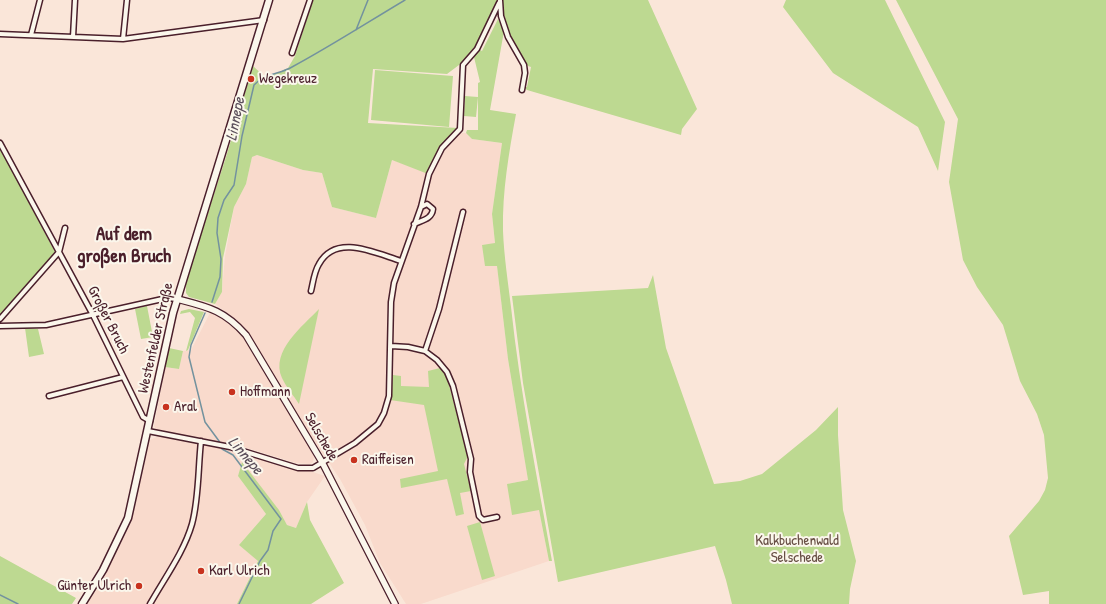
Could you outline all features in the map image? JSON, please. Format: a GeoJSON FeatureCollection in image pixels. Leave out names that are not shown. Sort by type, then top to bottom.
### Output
{"type":"FeatureCollection","features":[{"type":"Feature","properties":{"kind":"main road","name":"Westenfelder Straße"},"geometry":{"type":"LineString","coordinates":[[82,604],[94,586],[124,527],[131,505],[177,299],[269,0]]}},
{"type":"Feature","properties":{"kind":"street"},"geometry":{"type":"LineString","coordinates":[[31,35],[40,0]]}},
{"type":"Feature","properties":{"kind":"street"},"geometry":{"type":"LineString","coordinates":[[73,37],[75,0]]}},
{"type":"Feature","properties":{"kind":"street"},"geometry":{"type":"LineString","coordinates":[[123,39],[127,0]]}},
{"type":"Feature","properties":{"kind":"street"},"geometry":{"type":"LineString","coordinates":[[292,53],[310,0]]}},
{"type":"Feature","properties":{"kind":"street"},"geometry":{"type":"LineString","coordinates":[[500,2],[508,37],[524,65],[525,73],[522,90]]}},
{"type":"Feature","properties":{"kind":"street"},"geometry":{"type":"LineString","coordinates":[[148,430],[228,446],[298,468],[313,468],[355,443],[378,424],[384,413],[389,396],[391,302],[401,261],[421,207],[429,174],[442,148],[460,129],[464,65],[477,49],[500,2]]}},
{"type":"Feature","properties":{"kind":"street"},"geometry":{"type":"LineString","coordinates":[[0,34],[123,39],[264,20]]}},
{"type":"Feature","properties":{"kind":"street","name":"Großer Bruch"},"geometry":{"type":"LineString","coordinates":[[0,143],[93,315],[143,417],[150,421]]}},
{"type":"Feature","properties":{"kind":"street"},"geometry":{"type":"LineString","coordinates":[[414,224],[429,218],[433,214],[431,205],[427,204],[421,207]]}},
{"type":"Feature","properties":{"kind":"street"},"geometry":{"type":"LineString","coordinates":[[425,351],[439,309],[463,212]]}},
{"type":"Feature","properties":{"kind":"street"},"geometry":{"type":"LineString","coordinates":[[0,319],[59,252],[65,228]]}},
{"type":"Feature","properties":{"kind":"street"},"geometry":{"type":"LineString","coordinates":[[311,291],[318,266],[324,256],[332,250],[353,247],[401,261]]}},
{"type":"Feature","properties":{"kind":"street"},"geometry":{"type":"LineString","coordinates":[[0,326],[36,326],[167,298],[177,299]]}},
{"type":"Feature","properties":{"kind":"street","name":"Selschede"},"geometry":{"type":"LineString","coordinates":[[177,299],[220,312],[238,326],[246,335],[322,462],[395,604]]}},
{"type":"Feature","properties":{"kind":"street"},"geometry":{"type":"LineString","coordinates":[[391,346],[408,347],[425,351],[437,360],[447,372],[453,386],[471,459],[470,472],[479,516],[484,520],[497,517]]}},
{"type":"Feature","properties":{"kind":"street"},"geometry":{"type":"LineString","coordinates":[[49,396],[123,377]]}},
{"type":"Feature","properties":{"kind":"street"},"geometry":{"type":"LineString","coordinates":[[150,604],[182,547],[192,524],[196,500],[201,441]]}},
{"type":"Feature","properties":{"kind":"shaded area"},"geometry":{"type":"Polygon","coordinates":[[[461,133],[466,133],[472,139],[502,143],[492,214],[495,244],[482,245],[497,266],[508,359],[528,480],[507,484],[539,510],[549,561],[421,604],[406,604],[380,563],[365,525],[340,479],[306,429],[249,336],[238,321],[215,304],[222,292],[225,256],[234,207],[246,184],[252,157],[257,155],[303,170],[322,173],[332,207],[376,218],[392,160],[431,173],[443,151],[461,133]]]}},
{"type":"Feature","properties":{"kind":"shaded area"},"geometry":{"type":"Polygon","coordinates":[[[211,311],[227,320],[238,330],[256,356],[312,452],[314,457],[313,462],[310,464],[296,463],[237,445],[162,431],[156,429],[154,426],[165,367],[179,369],[183,351],[191,350],[211,311]]]}},
{"type":"Feature","properties":{"kind":"shaded area"},"geometry":{"type":"Polygon","coordinates":[[[159,436],[253,452],[325,476],[307,502],[296,528],[287,525],[279,510],[242,463],[238,476],[266,514],[239,545],[258,560],[237,604],[86,604],[100,586],[131,522],[150,440],[159,436]]]}},
{"type":"Feature","properties":{"kind":"green space"},"geometry":{"type":"Polygon","coordinates":[[[313,0],[498,0],[471,56],[447,74],[373,69],[368,123],[458,128],[428,174],[392,160],[376,218],[332,207],[322,173],[303,170],[257,155],[252,157],[246,184],[234,207],[223,258],[222,292],[215,304],[189,297],[186,293],[186,281],[226,157],[253,66],[266,78],[265,81],[267,78],[288,68],[295,56],[313,0]]]}},
{"type":"Feature","properties":{"kind":"green space"},"geometry":{"type":"Polygon","coordinates":[[[501,0],[648,0],[697,109],[682,129],[681,135],[527,90],[524,87],[527,87],[531,67],[528,66],[512,42],[503,18],[501,0]]]}},
{"type":"Feature","properties":{"kind":"green space"},"geometry":{"type":"Polygon","coordinates":[[[786,0],[885,0],[945,122],[938,171],[918,127],[833,73],[783,7],[786,0]]]}},
{"type":"Feature","properties":{"kind":"green space"},"geometry":{"type":"Polygon","coordinates":[[[896,0],[1106,0],[1106,604],[1049,604],[1049,591],[1023,595],[1009,536],[1039,501],[1045,490],[1048,478],[1044,435],[1037,414],[1020,381],[1003,325],[977,287],[963,260],[949,182],[958,119],[896,0]]]}},
{"type":"Feature","properties":{"kind":"green space"},"geometry":{"type":"Polygon","coordinates":[[[498,19],[504,31],[490,110],[516,114],[505,187],[503,216],[504,250],[519,371],[552,561],[549,561],[539,510],[512,515],[507,484],[528,480],[508,359],[497,266],[485,266],[482,245],[495,243],[492,214],[502,143],[472,139],[466,133],[467,130],[478,130],[478,83],[480,82],[474,57],[478,49],[482,51],[498,19]]]}},
{"type":"Feature","properties":{"kind":"green space"},"geometry":{"type":"Polygon","coordinates":[[[375,70],[453,76],[449,127],[371,120],[375,70]]]}},
{"type":"Feature","properties":{"kind":"green space"},"geometry":{"type":"Polygon","coordinates":[[[465,96],[478,97],[476,117],[464,116],[465,96]]]}},
{"type":"Feature","properties":{"kind":"green space"},"geometry":{"type":"Polygon","coordinates":[[[0,148],[55,252],[0,317],[0,148]]]}},
{"type":"Feature","properties":{"kind":"green space","name":"Kalkbuchenwald Selschede"},"geometry":{"type":"Polygon","coordinates":[[[653,275],[666,348],[714,484],[740,481],[762,474],[816,430],[838,407],[838,435],[843,510],[856,561],[850,589],[849,604],[732,604],[715,546],[558,582],[523,383],[512,296],[648,288],[653,275]]]}},
{"type":"Feature","properties":{"kind":"green space"},"geometry":{"type":"Polygon","coordinates":[[[147,306],[153,337],[141,339],[135,309],[147,306]]]}},
{"type":"Feature","properties":{"kind":"green space"},"geometry":{"type":"Polygon","coordinates":[[[189,309],[204,312],[188,350],[186,351],[195,318],[190,312],[180,314],[181,311],[189,309]]]}},
{"type":"Feature","properties":{"kind":"green space"},"geometry":{"type":"Polygon","coordinates":[[[319,309],[299,404],[282,378],[279,368],[280,358],[284,349],[297,331],[319,309]]]}},
{"type":"Feature","properties":{"kind":"green space"},"geometry":{"type":"Polygon","coordinates":[[[25,328],[38,329],[44,354],[29,357],[25,328]]]}},
{"type":"Feature","properties":{"kind":"green space"},"geometry":{"type":"Polygon","coordinates":[[[169,348],[183,351],[179,369],[165,367],[169,348]]]}},
{"type":"Feature","properties":{"kind":"green space"},"geometry":{"type":"Polygon","coordinates":[[[440,368],[446,374],[468,456],[464,464],[471,491],[460,493],[464,514],[456,516],[447,479],[401,488],[400,479],[438,471],[424,405],[390,400],[393,375],[401,376],[401,386],[429,387],[428,371],[440,368]]]}},
{"type":"Feature","properties":{"kind":"green space"},"geometry":{"type":"Polygon","coordinates":[[[242,462],[279,510],[287,525],[296,528],[307,502],[310,520],[344,583],[311,604],[237,604],[258,561],[239,545],[266,514],[238,476],[242,462]]]}},
{"type":"Feature","properties":{"kind":"green space"},"geometry":{"type":"Polygon","coordinates":[[[480,522],[495,576],[482,580],[467,526],[480,522]]]}},
{"type":"Feature","properties":{"kind":"green space"},"geometry":{"type":"Polygon","coordinates":[[[0,556],[76,598],[72,604],[0,604],[0,556]]]}},
{"type":"Feature","properties":{"kind":"waterway"},"geometry":{"type":"LineString","coordinates":[[356,30],[368,0]]}},
{"type":"Feature","properties":{"kind":"waterway","name":"Linnepe"},"geometry":{"type":"LineString","coordinates":[[212,302],[220,277],[221,259],[217,233],[218,218],[224,200],[234,185],[242,136],[254,85],[267,76],[287,69],[307,59],[405,0]]}},
{"type":"Feature","properties":{"kind":"waterway","name":"Linnepe"},"geometry":{"type":"LineString","coordinates":[[205,313],[191,345],[189,357],[205,422],[219,441],[222,449],[233,455],[281,519],[273,531],[268,550],[260,561],[239,604]]}},
{"type":"Feature","properties":{"kind":"waterway"},"geometry":{"type":"LineString","coordinates":[[0,595],[18,604]]}},
{"type":"Feature","properties":{"kind":"place","name":"Wegekreuz"},"geometry":{"type":"Point","coordinates":[251,79]}},
{"type":"Feature","properties":{"kind":"place","name":"Hoffmann"},"geometry":{"type":"Point","coordinates":[232,392]}},
{"type":"Feature","properties":{"kind":"place","name":"Aral"},"geometry":{"type":"Point","coordinates":[166,407]}},
{"type":"Feature","properties":{"kind":"place","name":"Raiffeisen"},"geometry":{"type":"Point","coordinates":[354,460]}},
{"type":"Feature","properties":{"kind":"place","name":"Karl Ulrich"},"geometry":{"type":"Point","coordinates":[201,571]}},
{"type":"Feature","properties":{"kind":"place","name":"Günter Ulrich"},"geometry":{"type":"Point","coordinates":[139,586]}},
{"type":"Feature","properties":{"kind":"district","name":"Auf dem großen Bruch"},"geometry":{"type":"Point","coordinates":[124,246]}}]}
